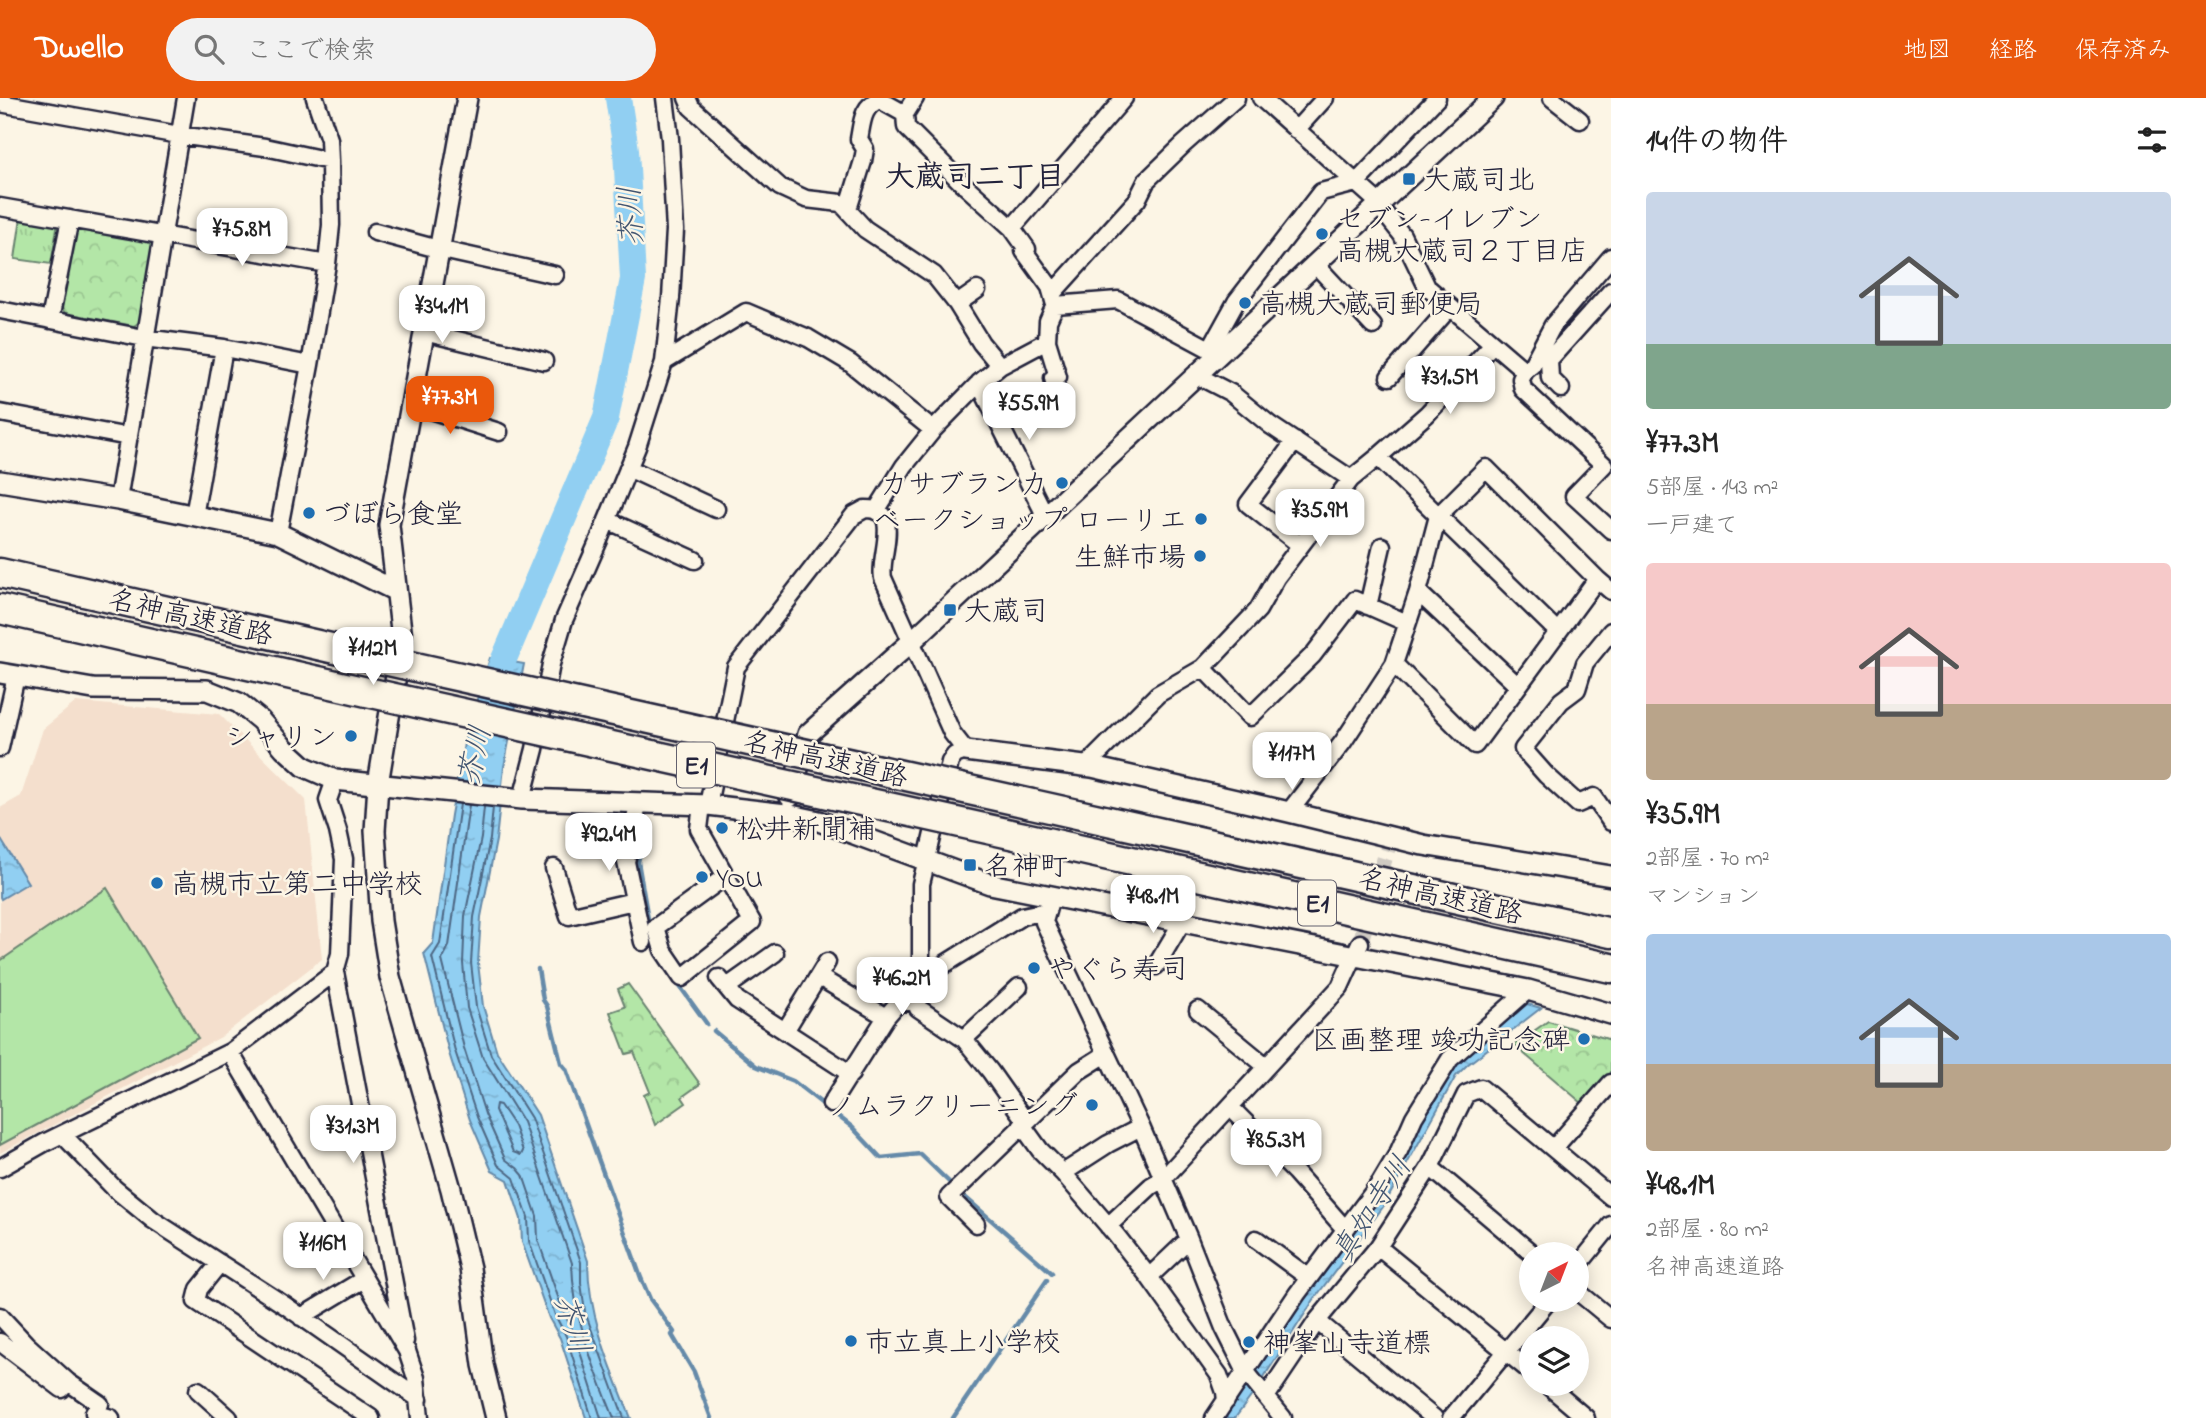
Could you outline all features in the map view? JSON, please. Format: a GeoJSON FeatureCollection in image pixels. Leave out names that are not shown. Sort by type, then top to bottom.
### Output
{"type":"FeatureCollection","features":[{"type":"Feature","properties":{"kind":"highway","name":"名神高速道路"},"geometry":{"type":"LineString","coordinates":[[0,573],[1611,933]]}},
{"type":"Feature","properties":{"kind":"highway","name":"名神高速道路"},"geometry":{"type":"LineString","coordinates":[[0,609],[1611,968]]}},
{"type":"Feature","properties":{"kind":"street"},"geometry":{"type":"LineString","coordinates":[[118,500],[186,98]]}},
{"type":"Feature","properties":{"kind":"street"},"geometry":{"type":"LineString","coordinates":[[278,533],[310,365],[331,225],[329,139],[315,98]]}},
{"type":"Feature","properties":{"kind":"street"},"geometry":{"type":"LineString","coordinates":[[467,98],[389,525],[402,639],[378,784],[375,831],[381,921],[390,977],[413,1052],[467,1255],[482,1365],[496,1418]]}},
{"type":"Feature","properties":{"kind":"street"},"geometry":{"type":"LineString","coordinates":[[518,798],[535,749],[551,664],[564,620],[628,468],[664,362],[675,230],[670,139],[664,98]]}},
{"type":"Feature","properties":{"kind":"street"},"geometry":{"type":"LineString","coordinates":[[687,98],[691,107],[780,187],[806,199],[841,204],[865,229],[934,275],[1000,366]]}},
{"type":"Feature","properties":{"kind":"street"},"geometry":{"type":"LineString","coordinates":[[915,98],[905,114],[906,127],[1012,228],[1027,249],[1024,251],[1050,287],[1053,300],[1047,341],[1058,377],[1053,378],[1060,408]]}},
{"type":"Feature","properties":{"kind":"street"},"geometry":{"type":"LineString","coordinates":[[1012,228],[1124,98]]}},
{"type":"Feature","properties":{"kind":"street"},"geometry":{"type":"LineString","coordinates":[[1053,300],[1137,200],[1147,180],[1236,98]]}},
{"type":"Feature","properties":{"kind":"street"},"geometry":{"type":"LineString","coordinates":[[1261,98],[1379,205],[1402,235],[1427,287],[1525,370]]}},
{"type":"Feature","properties":{"kind":"street"},"geometry":{"type":"LineString","coordinates":[[1296,130],[1325,98]]}},
{"type":"Feature","properties":{"kind":"street"},"geometry":{"type":"LineString","coordinates":[[786,814],[808,734],[1198,376],[1215,352],[1236,302],[1321,192],[1356,183],[1437,98]]}},
{"type":"Feature","properties":{"kind":"street"},"geometry":{"type":"LineString","coordinates":[[1215,352],[1315,264],[1493,98]]}},
{"type":"Feature","properties":{"kind":"street"},"geometry":{"type":"LineString","coordinates":[[1552,98],[1580,120]]}},
{"type":"Feature","properties":{"kind":"street"},"geometry":{"type":"LineString","coordinates":[[848,209],[865,149],[859,139],[865,111],[872,102],[880,100],[905,114]]}},
{"type":"Feature","properties":{"kind":"street"},"geometry":{"type":"LineString","coordinates":[[0,103],[179,135],[265,147],[330,161]]}},
{"type":"Feature","properties":{"kind":"street"},"geometry":{"type":"LineString","coordinates":[[0,207],[327,264]]}},
{"type":"Feature","properties":{"kind":"street"},"geometry":{"type":"LineString","coordinates":[[50,320],[70,219]]}},
{"type":"Feature","properties":{"kind":"street"},"geometry":{"type":"LineString","coordinates":[[375,232],[555,275]]}},
{"type":"Feature","properties":{"kind":"street"},"geometry":{"type":"LineString","coordinates":[[1611,257],[1553,325],[1532,365],[1525,370],[1521,379],[1523,389],[1605,465],[1574,496],[1611,530]]}},
{"type":"Feature","properties":{"kind":"street"},"geometry":{"type":"LineString","coordinates":[[1315,264],[1373,326]]}},
{"type":"Feature","properties":{"kind":"street"},"geometry":{"type":"LineString","coordinates":[[957,304],[978,290]]}},
{"type":"Feature","properties":{"kind":"street"},"geometry":{"type":"LineString","coordinates":[[1561,389],[1550,378],[1549,360],[1611,291]]}},
{"type":"Feature","properties":{"kind":"street"},"geometry":{"type":"LineString","coordinates":[[1053,300],[1118,300],[1215,352]]}},
{"type":"Feature","properties":{"kind":"street"},"geometry":{"type":"LineString","coordinates":[[1390,377],[1450,307]]}},
{"type":"Feature","properties":{"kind":"street"},"geometry":{"type":"LineString","coordinates":[[0,310],[144,338],[224,348],[310,365]]}},
{"type":"Feature","properties":{"kind":"street"},"geometry":{"type":"LineString","coordinates":[[664,362],[746,312],[808,338],[850,363],[933,430]]}},
{"type":"Feature","properties":{"kind":"street"},"geometry":{"type":"LineString","coordinates":[[424,332],[544,361]]}},
{"type":"Feature","properties":{"kind":"street"},"geometry":{"type":"LineString","coordinates":[[876,511],[904,466],[933,430],[979,383],[1000,366],[1047,341]]}},
{"type":"Feature","properties":{"kind":"street"},"geometry":{"type":"LineString","coordinates":[[1085,766],[1158,694],[1203,668],[1258,610],[1276,578],[1351,478],[1427,414],[1493,344]]}},
{"type":"Feature","properties":{"kind":"street"},"geometry":{"type":"LineString","coordinates":[[194,516],[224,348]]}},
{"type":"Feature","properties":{"kind":"street"},"geometry":{"type":"LineString","coordinates":[[1198,376],[1231,393],[1270,425],[1351,478]]}},
{"type":"Feature","properties":{"kind":"street"},"geometry":{"type":"LineString","coordinates":[[979,383],[1046,517]]}},
{"type":"Feature","properties":{"kind":"street"},"geometry":{"type":"LineString","coordinates":[[411,404],[499,432]]}},
{"type":"Feature","properties":{"kind":"street"},"geometry":{"type":"LineString","coordinates":[[0,413],[129,437]]}},
{"type":"Feature","properties":{"kind":"street"},"geometry":{"type":"LineString","coordinates":[[1295,441],[1248,505],[1300,545]]}},
{"type":"Feature","properties":{"kind":"street"},"geometry":{"type":"LineString","coordinates":[[1378,457],[1558,632]]}},
{"type":"Feature","properties":{"kind":"street"},"geometry":{"type":"LineString","coordinates":[[628,468],[716,509]]}},
{"type":"Feature","properties":{"kind":"street"},"geometry":{"type":"LineString","coordinates":[[1289,812],[1343,742],[1394,664],[1418,592],[1438,516],[1486,468],[1611,591]]}},
{"type":"Feature","properties":{"kind":"street"},"geometry":{"type":"LineString","coordinates":[[0,481],[118,500],[278,533],[396,591]]}},
{"type":"Feature","properties":{"kind":"street"},"geometry":{"type":"LineString","coordinates":[[726,876],[656,926],[663,950],[682,978],[752,922],[726,876],[699,829],[736,667],[854,515],[864,509],[876,511],[884,518],[888,528],[882,574],[952,733],[966,751]]}},
{"type":"Feature","properties":{"kind":"street"},"geometry":{"type":"LineString","coordinates":[[607,520],[695,560]]}},
{"type":"Feature","properties":{"kind":"street"},"geometry":{"type":"LineString","coordinates":[[1368,606],[1382,546]]}},
{"type":"Feature","properties":{"kind":"street"},"geometry":{"type":"LineString","coordinates":[[1394,664],[1475,745],[1597,579]]}},
{"type":"Feature","properties":{"kind":"street"},"geometry":{"type":"LineString","coordinates":[[1418,592],[1518,686]]}},
{"type":"Feature","properties":{"kind":"street"},"geometry":{"type":"LineString","coordinates":[[1203,668],[1250,717],[1313,655],[1355,600],[1407,623]]}},
{"type":"Feature","properties":{"kind":"street"},"geometry":{"type":"LineString","coordinates":[[1611,631],[1585,663],[1577,689],[1561,701],[1523,749],[1546,775],[1578,804],[1594,797],[1611,822]]}},
{"type":"Feature","properties":{"kind":"street"},"geometry":{"type":"LineString","coordinates":[[0,748],[8,674],[93,689],[207,690],[239,703],[260,720],[305,767],[335,780],[518,798],[705,805],[786,814],[819,821],[1049,904],[1357,950],[1528,990],[1611,1014]]}},
{"type":"Feature","properties":{"kind":"street"},"geometry":{"type":"LineString","coordinates":[[1226,1401],[1219,1375],[1149,1277],[1063,1173],[1040,1150],[990,1071],[964,1039],[918,1008],[921,979],[921,884],[950,762],[956,755],[966,751],[1085,766],[1423,845],[1611,876]]}},
{"type":"Feature","properties":{"kind":"street"},"geometry":{"type":"LineString","coordinates":[[335,780],[328,800],[344,859],[340,954],[335,972],[407,1351],[416,1378],[420,1418]]}},
{"type":"Feature","properties":{"kind":"street"},"geometry":{"type":"LineString","coordinates":[[638,804],[626,862],[643,942]]}},
{"type":"Feature","properties":{"kind":"street"},"geometry":{"type":"LineString","coordinates":[[554,867],[569,916],[634,901]]}},
{"type":"Feature","properties":{"kind":"street"},"geometry":{"type":"LineString","coordinates":[[921,979],[1022,916],[1049,904]]}},
{"type":"Feature","properties":{"kind":"street"},"geometry":{"type":"LineString","coordinates":[[1049,904],[1044,922],[1141,1127],[1224,1328],[1247,1371],[1283,1418]]}},
{"type":"Feature","properties":{"kind":"street"},"geometry":{"type":"LineString","coordinates":[[1156,966],[1182,922]]}},
{"type":"Feature","properties":{"kind":"street"},"geometry":{"type":"LineString","coordinates":[[1108,1226],[1151,1186],[1163,1179],[1340,987],[1357,950]]}},
{"type":"Feature","properties":{"kind":"street"},"geometry":{"type":"LineString","coordinates":[[775,953],[723,982],[737,1000],[851,1074]]}},
{"type":"Feature","properties":{"kind":"street"},"geometry":{"type":"LineString","coordinates":[[785,1031],[827,962]]}},
{"type":"Feature","properties":{"kind":"street"},"geometry":{"type":"LineString","coordinates":[[0,1168],[230,1052],[335,972]]}},
{"type":"Feature","properties":{"kind":"street"},"geometry":{"type":"LineString","coordinates":[[819,977],[886,1017]]}},
{"type":"Feature","properties":{"kind":"street"},"geometry":{"type":"LineString","coordinates":[[964,1039],[1019,987]]}},
{"type":"Feature","properties":{"kind":"street"},"geometry":{"type":"LineString","coordinates":[[1214,1418],[1309,1278],[1380,1183],[1399,1151],[1414,1117],[1450,1059],[1528,990]]}},
{"type":"Feature","properties":{"kind":"street"},"geometry":{"type":"LineString","coordinates":[[831,1104],[886,1017],[898,1003],[919,1000]]}},
{"type":"Feature","properties":{"kind":"street"},"geometry":{"type":"LineString","coordinates":[[1198,1010],[1266,1066]]}},
{"type":"Feature","properties":{"kind":"street"},"geometry":{"type":"LineString","coordinates":[[230,1052],[407,1351]]}},
{"type":"Feature","properties":{"kind":"street"},"geometry":{"type":"LineString","coordinates":[[976,1223],[949,1197],[1079,1071],[1106,1054]]}},
{"type":"Feature","properties":{"kind":"street"},"geometry":{"type":"LineString","coordinates":[[1554,1148],[1611,1083]]}},
{"type":"Feature","properties":{"kind":"street"},"geometry":{"type":"LineString","coordinates":[[1266,1397],[1317,1321],[1378,1247],[1430,1167],[1466,1094],[1481,1088],[1611,1197]]}},
{"type":"Feature","properties":{"kind":"street"},"geometry":{"type":"LineString","coordinates":[[1230,1107],[1295,1172],[1345,1229]]}},
{"type":"Feature","properties":{"kind":"street"},"geometry":{"type":"LineString","coordinates":[[1063,1173],[1108,1144],[1141,1127]]}},
{"type":"Feature","properties":{"kind":"street"},"geometry":{"type":"LineString","coordinates":[[63,1135],[115,1189],[153,1220],[419,1399]]}},
{"type":"Feature","properties":{"kind":"street"},"geometry":{"type":"LineString","coordinates":[[1430,1167],[1519,1242]]}},
{"type":"Feature","properties":{"kind":"street"},"geometry":{"type":"LineString","coordinates":[[1589,1252],[1611,1225]]}},
{"type":"Feature","properties":{"kind":"street"},"geometry":{"type":"LineString","coordinates":[[1256,1239],[1309,1278]]}},
{"type":"Feature","properties":{"kind":"street"},"geometry":{"type":"LineString","coordinates":[[1149,1277],[1189,1240]]}},
{"type":"Feature","properties":{"kind":"street"},"geometry":{"type":"LineString","coordinates":[[1378,1247],[1519,1362]]}},
{"type":"Feature","properties":{"kind":"street"},"geometry":{"type":"LineString","coordinates":[[220,1264],[199,1289],[196,1301],[370,1418]]}},
{"type":"Feature","properties":{"kind":"street"},"geometry":{"type":"LineString","coordinates":[[300,1317],[365,1279]]}},
{"type":"Feature","properties":{"kind":"street"},"geometry":{"type":"LineString","coordinates":[[1589,1301],[1611,1319]]}},
{"type":"Feature","properties":{"kind":"street"},"geometry":{"type":"LineString","coordinates":[[1451,1418],[1539,1312]]}},
{"type":"Feature","properties":{"kind":"street"},"geometry":{"type":"LineString","coordinates":[[0,1316],[68,1382],[100,1404],[91,1415]]}},
{"type":"Feature","properties":{"kind":"street"},"geometry":{"type":"LineString","coordinates":[[1317,1321],[1434,1418]]}},
{"type":"Feature","properties":{"kind":"street"},"geometry":{"type":"LineString","coordinates":[[0,1342],[91,1415],[111,1418]]}},
{"type":"Feature","properties":{"kind":"street"},"geometry":{"type":"LineString","coordinates":[[198,1390],[229,1418]]}},
{"type":"Feature","properties":{"kind":"street"},"geometry":{"type":"LineString","coordinates":[[1560,1396],[1586,1418]]}},
{"type":"Feature","properties":{"kind":"shaded area","name":"高槻市立第二中学校"},"geometry":{"type":"Polygon","coordinates":[[[76,702],[219,714],[306,800],[322,959],[221,1037],[0,1153],[0,808],[21,796],[43,729],[76,702]]]}},
{"type":"Feature","properties":{"kind":"green space"},"geometry":{"type":"Polygon","coordinates":[[[21,217],[58,223],[51,264],[15,259],[21,217]]]}},
{"type":"Feature","properties":{"kind":"green space"},"geometry":{"type":"Polygon","coordinates":[[[79,228],[157,242],[142,320],[134,326],[65,313],[60,306],[72,232],[79,228]]]}},
{"type":"Feature","properties":{"kind":"green space"},"geometry":{"type":"Polygon","coordinates":[[[107,888],[198,1038],[0,1145],[0,961],[107,888]]]}},
{"type":"Feature","properties":{"kind":"green space"},"geometry":{"type":"Polygon","coordinates":[[[628,984],[700,1084],[682,1097],[686,1103],[655,1125],[644,1095],[650,1092],[634,1052],[626,1054],[610,1012],[625,1007],[618,989],[628,984]]]}},
{"type":"Feature","properties":{"kind":"green space"},"geometry":{"type":"Polygon","coordinates":[[[1548,1021],[1611,1040],[1611,1073],[1588,1103],[1583,1104],[1514,1045],[1548,1021]]]}},
{"type":"Feature","properties":{"kind":"water"},"geometry":{"type":"Polygon","coordinates":[[[490,658],[524,664],[504,767],[496,840],[481,917],[478,963],[483,1006],[497,1052],[538,1115],[588,1261],[596,1322],[631,1418],[586,1418],[560,1338],[549,1318],[522,1242],[521,1219],[508,1180],[492,1171],[470,1120],[449,1053],[424,953],[433,943],[465,738],[490,658]]]}},
{"type":"Feature","properties":{"kind":"water"},"geometry":{"type":"Polygon","coordinates":[[[0,838],[28,883],[1,899],[0,897],[0,838]]]}},
{"type":"Feature","properties":{"kind":"water","name":"真如寺川"},"geometry":{"type":"Polygon","coordinates":[[[1527,1004],[1541,1008],[1456,1076],[1383,1207],[1315,1298],[1235,1418],[1220,1418],[1313,1285],[1348,1240],[1381,1189],[1450,1068],[1527,1004]]]}},
{"type":"Feature","properties":{"kind":"waterway","name":"芥川"},"geometry":{"type":"LineString","coordinates":[[490,692],[606,418],[633,279],[626,150],[618,98]]}},
{"type":"Feature","properties":{"kind":"waterway"},"geometry":{"type":"LineString","coordinates":[[647,821],[638,862],[654,947]]}},
{"type":"Feature","properties":{"kind":"waterway"},"geometry":{"type":"LineString","coordinates":[[538,969],[543,1000],[547,1006],[561,1063],[566,1069],[641,1278],[650,1299],[674,1332],[672,1335],[694,1372],[711,1418]]}},
{"type":"Feature","properties":{"kind":"waterway"},"geometry":{"type":"LineString","coordinates":[[676,981],[707,1024]]}},
{"type":"Feature","properties":{"kind":"waterway"},"geometry":{"type":"LineString","coordinates":[[714,1031],[756,1066],[793,1081],[852,1127],[881,1158],[920,1154],[949,1182]]}},
{"type":"Feature","properties":{"kind":"waterway"},"geometry":{"type":"LineString","coordinates":[[966,1198],[1052,1273]]}},
{"type":"Feature","properties":{"kind":"waterway"},"geometry":{"type":"LineString","coordinates":[[953,1418],[1047,1280]]}},
{"type":"Feature","properties":{"kind":"tunnel"},"geometry":{"type":"LineString","coordinates":[[1360,943],[1391,837]]}},
{"type":"Feature","properties":{"kind":"place","name":"大蔵司北"},"geometry":{"type":"Point","coordinates":[1409,179]}},
{"type":"Feature","properties":{"kind":"place","name":"セブン-イレブン 高槻大蔵司２丁目店"},"geometry":{"type":"Point","coordinates":[1322,234]}},
{"type":"Feature","properties":{"kind":"place","name":"高槻大蔵司郵便局"},"geometry":{"type":"Point","coordinates":[1245,303]}},
{"type":"Feature","properties":{"kind":"place","name":"カサブランカ"},"geometry":{"type":"Point","coordinates":[1062,483]}},
{"type":"Feature","properties":{"kind":"place","name":"づぼら食堂"},"geometry":{"type":"Point","coordinates":[309,513]}},
{"type":"Feature","properties":{"kind":"place","name":"ベークショップ ローリエ"},"geometry":{"type":"Point","coordinates":[1201,519]}},
{"type":"Feature","properties":{"kind":"place","name":"生鮮市場"},"geometry":{"type":"Point","coordinates":[1200,556]}},
{"type":"Feature","properties":{"kind":"place","name":"大蔵司"},"geometry":{"type":"Point","coordinates":[950,610]}},
{"type":"Feature","properties":{"kind":"place","name":"シャリン"},"geometry":{"type":"Point","coordinates":[351,736]}},
{"type":"Feature","properties":{"kind":"place","name":"松井新聞補"},"geometry":{"type":"Point","coordinates":[722,828]}},
{"type":"Feature","properties":{"kind":"place","name":"名神町"},"geometry":{"type":"Point","coordinates":[970,865]}},
{"type":"Feature","properties":{"kind":"place","name":"YOU"},"geometry":{"type":"Point","coordinates":[702,877]}},
{"type":"Feature","properties":{"kind":"place","name":"高槻市立第二中学校"},"geometry":{"type":"Point","coordinates":[157,883]}},
{"type":"Feature","properties":{"kind":"place","name":"やぐら寿司"},"geometry":{"type":"Point","coordinates":[1034,968]}},
{"type":"Feature","properties":{"kind":"place","name":"区画整理 竣功記念碑"},"geometry":{"type":"Point","coordinates":[1584,1039]}},
{"type":"Feature","properties":{"kind":"place","name":"ノムラクリーニング"},"geometry":{"type":"Point","coordinates":[1092,1105]}},
{"type":"Feature","properties":{"kind":"place","name":"市立真上小学校"},"geometry":{"type":"Point","coordinates":[851,1341]}},
{"type":"Feature","properties":{"kind":"place","name":"神峯山寺道標"},"geometry":{"type":"Point","coordinates":[1249,1342]}},
{"type":"Feature","properties":{"kind":"district","name":"大蔵司二丁目"},"geometry":{"type":"Point","coordinates":[975,176]}}]}
